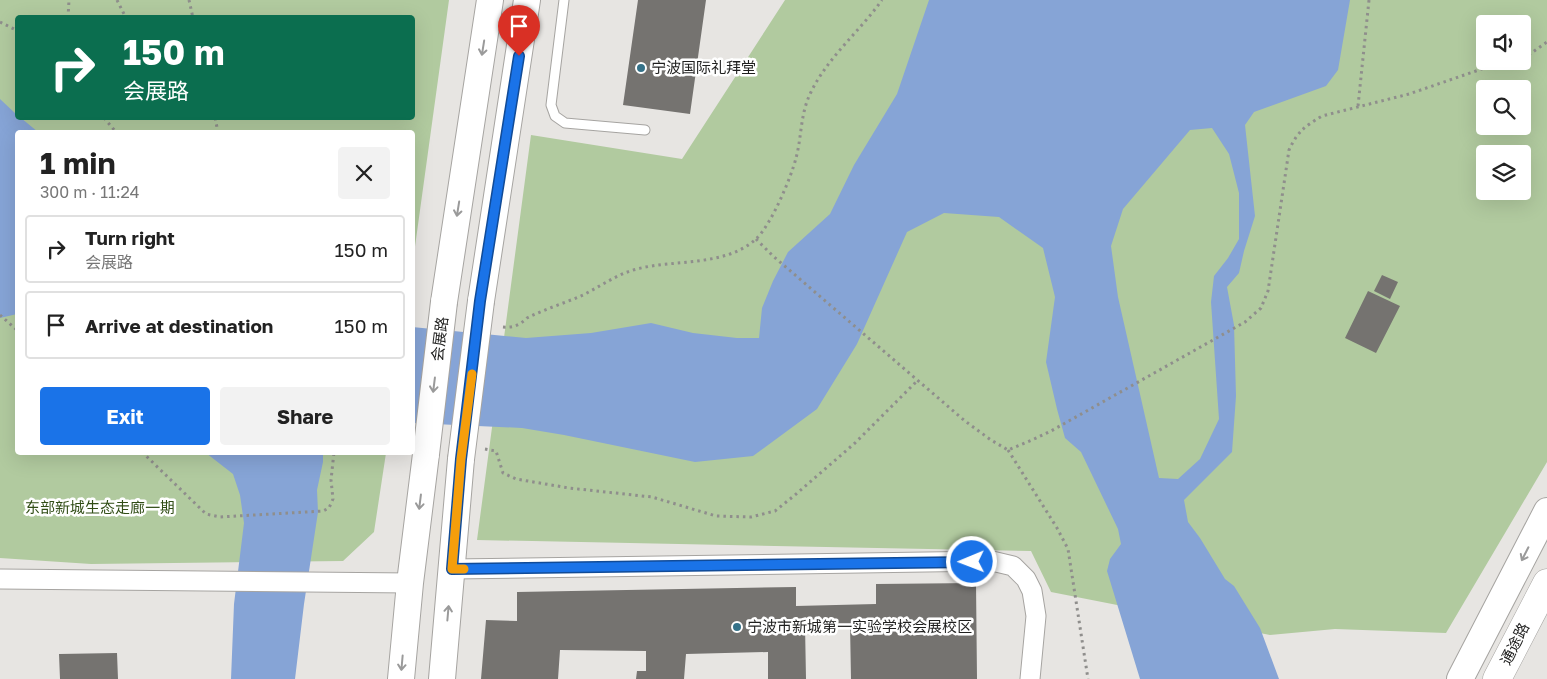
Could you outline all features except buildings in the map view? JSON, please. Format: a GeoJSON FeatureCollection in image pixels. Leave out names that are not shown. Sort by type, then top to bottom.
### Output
{"type":"FeatureCollection","features":[{"type":"Feature","properties":{"kind":"main road","name":"通途路"},"geometry":{"type":"LineString","coordinates":[[1497,679],[1547,583]]}},
{"type":"Feature","properties":{"kind":"street","name":"会展路"},"geometry":{"type":"LineString","coordinates":[[401,679],[410,583],[444,302],[490,0]]}},
{"type":"Feature","properties":{"kind":"street"},"geometry":{"type":"LineString","coordinates":[[442,679],[461,459],[480,301],[528,0]]}},
{"type":"Feature","properties":{"kind":"street"},"geometry":{"type":"LineString","coordinates":[[1460,679],[1547,511]]}},
{"type":"Feature","properties":{"kind":"street"},"geometry":{"type":"LineString","coordinates":[[452,569],[992,562],[1013,566],[1026,579],[1032,591],[1036,616],[1030,679]]}},
{"type":"Feature","properties":{"kind":"street"},"geometry":{"type":"LineString","coordinates":[[0,579],[410,583]]}},
{"type":"Feature","properties":{"kind":"lane"},"geometry":{"type":"LineString","coordinates":[[564,0],[551,105],[555,116],[566,123],[645,130]]}},
{"type":"Feature","properties":{"kind":"path"},"geometry":{"type":"LineString","coordinates":[[68,15],[69,0]]}},
{"type":"Feature","properties":{"kind":"path"},"geometry":{"type":"LineString","coordinates":[[117,0],[124,15]]}},
{"type":"Feature","properties":{"kind":"path"},"geometry":{"type":"LineString","coordinates":[[188,0],[192,15]]}},
{"type":"Feature","properties":{"kind":"path"},"geometry":{"type":"LineString","coordinates":[[500,327],[510,328],[521,324],[527,318],[583,295],[622,274],[660,264],[703,261],[736,252],[756,238],[773,215],[796,159],[803,109],[811,91],[828,65],[882,0]]}},
{"type":"Feature","properties":{"kind":"path"},"geometry":{"type":"LineString","coordinates":[[1358,107],[1369,0]]}},
{"type":"Feature","properties":{"kind":"path"},"geometry":{"type":"LineString","coordinates":[[0,22],[15,30]]}},
{"type":"Feature","properties":{"kind":"path"},"geometry":{"type":"LineString","coordinates":[[1531,53],[1547,42]]}},
{"type":"Feature","properties":{"kind":"path"},"geometry":{"type":"LineString","coordinates":[[1008,450],[1050,431],[1245,322],[1262,308],[1268,291],[1288,150],[1296,134],[1322,116],[1409,94],[1479,70]]}},
{"type":"Feature","properties":{"kind":"path"},"geometry":{"type":"LineString","coordinates":[[106,120],[114,130]]}},
{"type":"Feature","properties":{"kind":"path"},"geometry":{"type":"LineString","coordinates":[[756,238],[774,256],[965,421],[1008,450],[1068,549],[1088,679]]}},
{"type":"Feature","properties":{"kind":"path"},"geometry":{"type":"LineString","coordinates":[[0,315],[15,329]]}},
{"type":"Feature","properties":{"kind":"path"},"geometry":{"type":"LineString","coordinates":[[503,473],[516,479],[569,488],[652,497],[716,516],[751,517],[775,511],[795,495],[855,443],[918,380]]}},
{"type":"Feature","properties":{"kind":"path"},"geometry":{"type":"LineString","coordinates":[[145,455],[206,514],[220,517],[323,511],[329,508],[333,499],[331,480],[334,455]]}},
{"type":"Feature","properties":{"kind":"green space","name":"东部新城生态走廊一期"},"geometry":{"type":"Polygon","coordinates":[[[0,0],[449,0],[415,246],[415,130],[15,130],[15,455],[386,455],[374,532],[343,561],[91,564],[0,558],[0,0]]]}},
{"type":"Feature","properties":{"kind":"green space"},"geometry":{"type":"Polygon","coordinates":[[[785,0],[1547,0],[1547,462],[1446,633],[1335,629],[1270,635],[1051,592],[1031,551],[477,540],[531,135],[682,159],[785,0]]]}},
{"type":"Feature","properties":{"kind":"water"},"geometry":{"type":"Polygon","coordinates":[[[929,0],[1350,0],[1338,70],[1326,86],[1254,112],[1245,125],[1255,216],[1239,273],[1227,287],[1234,325],[1236,396],[1232,452],[1184,500],[1188,522],[1225,579],[1234,586],[1260,628],[1279,679],[1140,679],[1107,571],[1110,559],[1121,544],[1118,529],[1081,452],[1065,438],[1046,362],[1055,297],[1043,248],[999,217],[944,213],[907,232],[857,344],[817,409],[753,456],[695,462],[522,428],[415,423],[415,327],[526,338],[591,333],[651,323],[693,333],[737,338],[759,338],[762,308],[788,252],[830,214],[854,165],[897,94],[929,0]],[[1212,128],[1190,130],[1123,209],[1111,246],[1118,297],[1159,478],[1178,479],[1200,459],[1219,419],[1211,302],[1214,276],[1228,258],[1239,239],[1239,193],[1229,154],[1212,128]]]}},
{"type":"Feature","properties":{"kind":"water"},"geometry":{"type":"Polygon","coordinates":[[[0,99],[15,113],[15,120],[23,120],[36,130],[15,130],[15,314],[0,318],[0,99]]]}},
{"type":"Feature","properties":{"kind":"water"},"geometry":{"type":"Polygon","coordinates":[[[209,455],[323,455],[317,490],[318,512],[295,679],[231,679],[234,604],[244,523],[240,495],[233,474],[209,455]]]}},
{"type":"Feature","properties":{"kind":"slow traffic"},"geometry":{"type":"LineString","coordinates":[[464,569],[452,569],[461,459],[472,374]]}},
{"type":"Feature","properties":{"kind":"place","name":"宁波国际礼拜堂"},"geometry":{"type":"Point","coordinates":[641,68]}},
{"type":"Feature","properties":{"kind":"place","name":"宁波市新城第一实验学校会展校区"},"geometry":{"type":"Point","coordinates":[737,627]}},
{"type":"Feature","properties":{"kind":"route"},"geometry":{"type":"LineString","coordinates":[[519,56],[480,301],[461,459],[452,569],[972,562]]}}]}
